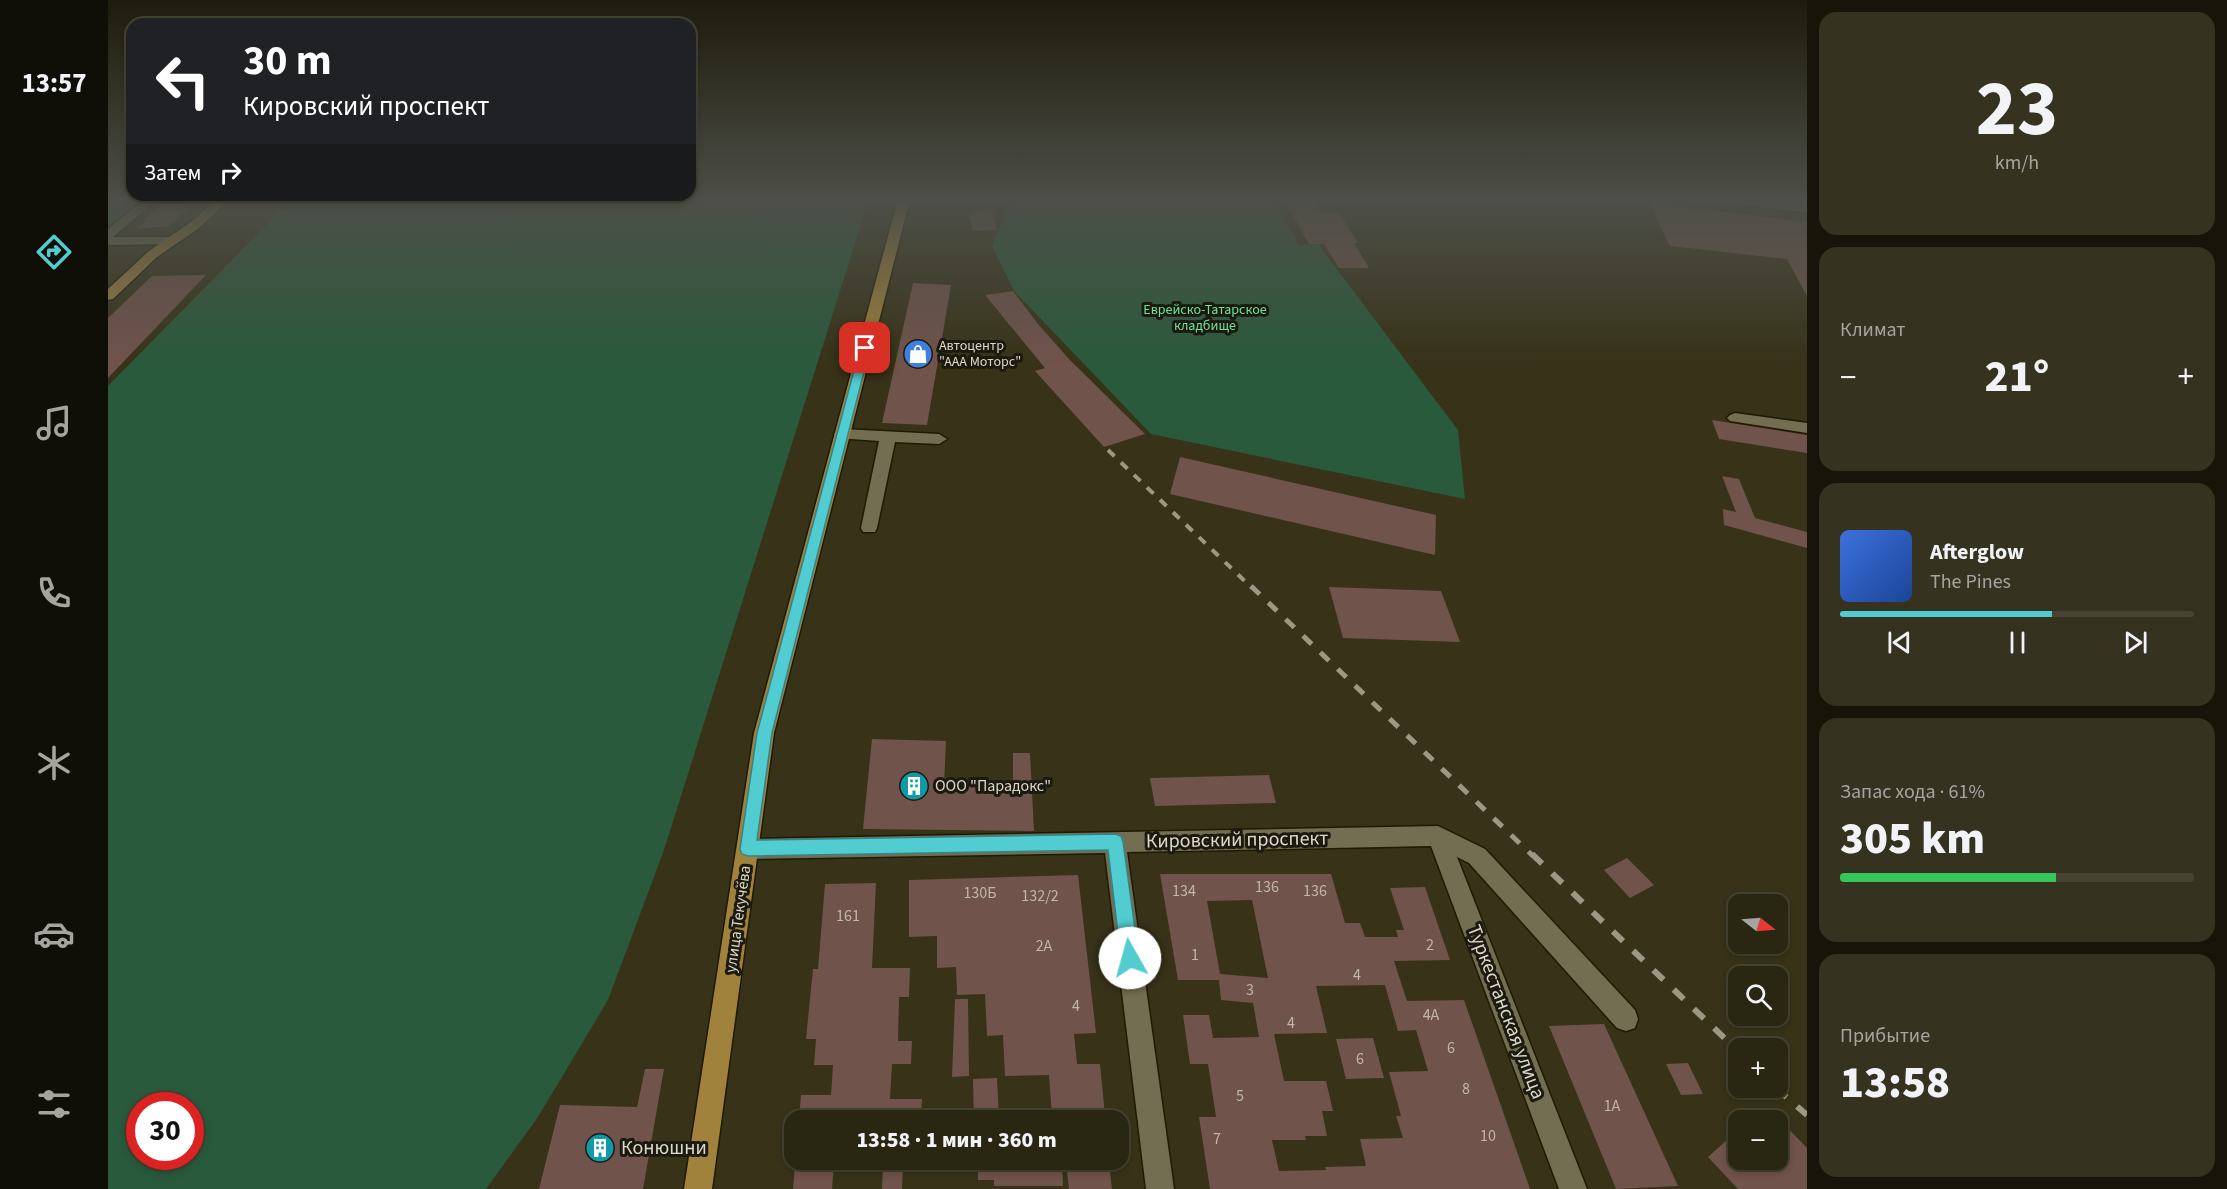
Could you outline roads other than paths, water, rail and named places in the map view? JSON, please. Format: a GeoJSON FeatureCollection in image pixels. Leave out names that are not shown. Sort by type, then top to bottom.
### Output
{"type":"FeatureCollection","features":[{"type":"Feature","properties":{"kind":"main road"},"geometry":{"type":"LineString","coordinates":[[108,296],[152,254]]}},
{"type":"Feature","properties":{"kind":"main road","name":"улица Текучёва"},"geometry":{"type":"LineString","coordinates":[[698,1189],[764,733],[889,254]]}},
{"type":"Feature","properties":{"kind":"street"},"geometry":{"type":"LineString","coordinates":[[1735,418],[1807,428]]}},
{"type":"Feature","properties":{"kind":"street"},"geometry":{"type":"LineString","coordinates":[[842,434],[939,439]]}},
{"type":"Feature","properties":{"kind":"street"},"geometry":{"type":"LineString","coordinates":[[869,528],[888,436]]}},
{"type":"Feature","properties":{"kind":"street"},"geometry":{"type":"LineString","coordinates":[[1438,836],[1477,856],[1626,1019]]}},
{"type":"Feature","properties":{"kind":"street","name":"Кировский проспект"},"geometry":{"type":"LineString","coordinates":[[748,849],[1438,836]]}},
{"type":"Feature","properties":{"kind":"street","name":"Туркестанская улица"},"geometry":{"type":"LineString","coordinates":[[1438,836],[1573,1189]]}},
{"type":"Feature","properties":{"kind":"street"},"geometry":{"type":"LineString","coordinates":[[1115,842],[1160,1189]]}},
{"type":"Feature","properties":{"kind":"railway"},"geometry":{"type":"LineString","coordinates":[[1108,450],[1252,588]]}},
{"type":"Feature","properties":{"kind":"railway"},"geometry":{"type":"LineString","coordinates":[[1251,586],[1533,856]]}},
{"type":"Feature","properties":{"kind":"railway"},"geometry":{"type":"LineString","coordinates":[[1532,854],[1728,1041]]}},
{"type":"Feature","properties":{"kind":"railway"},"geometry":{"type":"LineString","coordinates":[[1787,1098],[1807,1115]]}},
{"type":"Feature","properties":{"kind":"place","name":"Автоцентр \"ААА Моторс\""},"geometry":{"type":"Point","coordinates":[918,354]}},
{"type":"Feature","properties":{"kind":"place","name":"ООО \"Парадокс\""},"geometry":{"type":"Point","coordinates":[914,786]}},
{"type":"Feature","properties":{"kind":"place","name":"Конюшни"},"geometry":{"type":"Point","coordinates":[600,1148]}},
{"type":"Feature","properties":{"kind":"park label","name":"Еврейско-Татарское кладбище"},"geometry":{"type":"Point","coordinates":[1205,318]}}]}
